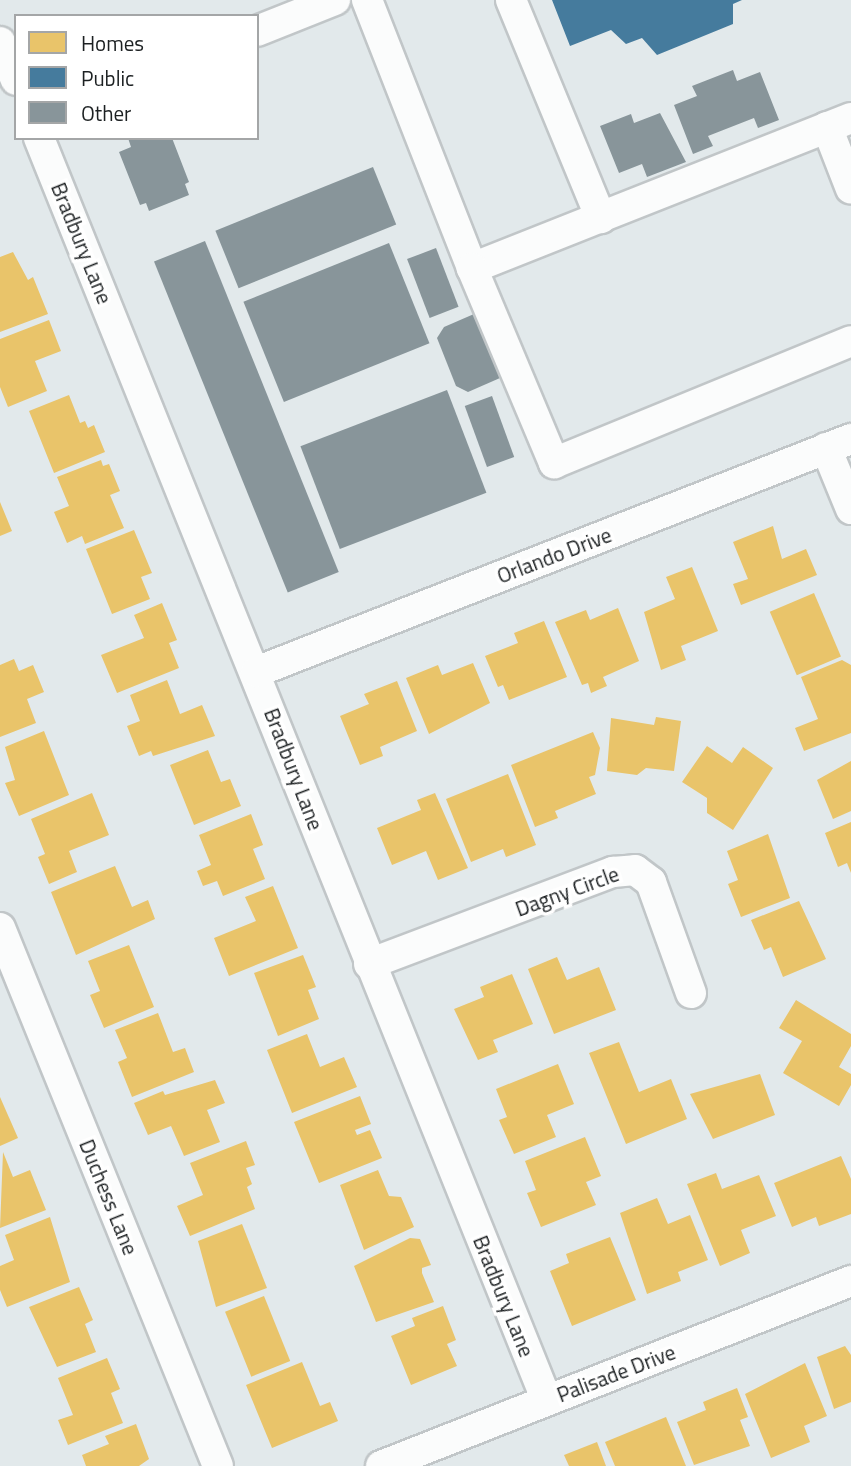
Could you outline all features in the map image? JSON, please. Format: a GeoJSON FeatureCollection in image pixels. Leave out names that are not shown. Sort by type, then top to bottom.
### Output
{"type":"FeatureCollection","features":[{"type":"Feature","properties":{"kind":"street"},"geometry":{"type":"LineString","coordinates":[[259,29],[335,0]]}},
{"type":"Feature","properties":{"kind":"street"},"geometry":{"type":"LineString","coordinates":[[367,0],[472,268],[554,463],[851,341]]}},
{"type":"Feature","properties":{"kind":"street"},"geometry":{"type":"LineString","coordinates":[[511,0],[601,218]]}},
{"type":"Feature","properties":{"kind":"street"},"geometry":{"type":"LineString","coordinates":[[0,42],[14,75]]}},
{"type":"Feature","properties":{"kind":"street"},"geometry":{"type":"LineString","coordinates":[[472,268],[839,122],[851,189]]}},
{"type":"Feature","properties":{"kind":"street","name":"Bradbury Lane"},"geometry":{"type":"LineString","coordinates":[[40,140],[257,672],[369,964],[547,1401]]}},
{"type":"Feature","properties":{"kind":"street"},"geometry":{"type":"LineString","coordinates":[[839,444],[851,509]]}},
{"type":"Feature","properties":{"kind":"street","name":"Orlando Drive"},"geometry":{"type":"LineString","coordinates":[[257,672],[839,444]]}},
{"type":"Feature","properties":{"kind":"street","name":"Dagny Circle"},"geometry":{"type":"LineString","coordinates":[[369,964],[612,872],[635,870],[651,882],[691,993]]}},
{"type":"Feature","properties":{"kind":"street","name":"Duchess Lane"},"geometry":{"type":"LineString","coordinates":[[0,928],[218,1466]]}},
{"type":"Feature","properties":{"kind":"street","name":"Palisade Drive"},"geometry":{"type":"LineString","coordinates":[[381,1466],[851,1281]]}},
{"type":"Feature","properties":{"kind":"building: Homes"},"geometry":{"type":"Polygon","coordinates":[[[13,252],[28,280],[33,277],[48,314],[0,332],[0,257],[13,252]]]}},
{"type":"Feature","properties":{"kind":"building: Homes"},"geometry":{"type":"Polygon","coordinates":[[[49,320],[61,351],[35,361],[47,391],[8,407],[0,387],[0,339],[49,320]]]}},
{"type":"Feature","properties":{"kind":"building: Homes"},"geometry":{"type":"Polygon","coordinates":[[[69,395],[80,423],[85,421],[88,428],[94,425],[105,452],[54,473],[29,411],[69,395]]]}},
{"type":"Feature","properties":{"kind":"building: Homes"},"geometry":{"type":"Polygon","coordinates":[[[101,460],[103,466],[109,464],[120,491],[110,495],[124,528],[85,544],[82,536],[67,543],[54,512],[69,506],[57,477],[101,460]]]}},
{"type":"Feature","properties":{"kind":"building: Homes"},"geometry":{"type":"Polygon","coordinates":[[[0,502],[12,531],[0,536],[0,502]]]}},
{"type":"Feature","properties":{"kind":"building: Homes"},"geometry":{"type":"Polygon","coordinates":[[[773,526],[782,559],[806,549],[817,575],[741,605],[733,584],[748,579],[733,542],[773,526]]]}},
{"type":"Feature","properties":{"kind":"building: Homes"},"geometry":{"type":"Polygon","coordinates":[[[134,530],[152,573],[141,577],[150,599],[112,614],[86,549],[134,530]]]}},
{"type":"Feature","properties":{"kind":"building: Homes"},"geometry":{"type":"Polygon","coordinates":[[[692,567],[718,631],[681,646],[686,660],[661,670],[644,612],[675,599],[666,577],[692,567]]]}},
{"type":"Feature","properties":{"kind":"building: Homes"},"geometry":{"type":"Polygon","coordinates":[[[814,593],[841,657],[797,675],[770,612],[814,593]]]}},
{"type":"Feature","properties":{"kind":"building: Homes"},"geometry":{"type":"Polygon","coordinates":[[[162,603],[177,640],[169,643],[179,668],[117,693],[101,655],[144,638],[134,615],[162,603]]]}},
{"type":"Feature","properties":{"kind":"building: Homes"},"geometry":{"type":"Polygon","coordinates":[[[618,608],[639,661],[603,677],[607,686],[591,693],[588,683],[582,685],[555,622],[586,610],[590,620],[618,608]]]}},
{"type":"Feature","properties":{"kind":"building: Homes"},"geometry":{"type":"Polygon","coordinates":[[[544,621],[567,677],[509,700],[503,685],[498,687],[485,656],[518,643],[514,633],[544,621]]]}},
{"type":"Feature","properties":{"kind":"building: Homes"},"geometry":{"type":"Polygon","coordinates":[[[14,659],[19,671],[33,665],[44,692],[27,699],[36,723],[0,737],[0,665],[14,659]]]}},
{"type":"Feature","properties":{"kind":"building: Homes"},"geometry":{"type":"Polygon","coordinates":[[[842,660],[851,665],[851,733],[804,751],[795,728],[818,719],[801,677],[842,660]]]}},
{"type":"Feature","properties":{"kind":"building: Homes"},"geometry":{"type":"Polygon","coordinates":[[[473,663],[490,703],[429,734],[406,678],[438,665],[442,675],[473,663]]]}},
{"type":"Feature","properties":{"kind":"building: Homes"},"geometry":{"type":"Polygon","coordinates":[[[167,680],[180,714],[202,705],[215,736],[153,756],[151,751],[139,756],[127,726],[140,721],[130,695],[167,680]]]}},
{"type":"Feature","properties":{"kind":"building: Homes"},"geometry":{"type":"Polygon","coordinates":[[[397,681],[417,731],[380,747],[383,756],[360,765],[340,716],[369,704],[364,694],[397,681]]]}},
{"type":"Feature","properties":{"kind":"building: Homes"},"geometry":{"type":"Polygon","coordinates":[[[656,717],[681,721],[674,771],[646,768],[637,775],[607,771],[611,718],[654,725],[656,717]]]}},
{"type":"Feature","properties":{"kind":"building: Homes"},"geometry":{"type":"Polygon","coordinates":[[[44,731],[69,795],[19,816],[5,783],[15,780],[5,747],[44,731]]]}},
{"type":"Feature","properties":{"kind":"building: Homes"},"geometry":{"type":"Polygon","coordinates":[[[593,732],[600,748],[595,775],[589,777],[596,794],[555,811],[558,818],[535,827],[511,765],[593,732]]]}},
{"type":"Feature","properties":{"kind":"building: Homes"},"geometry":{"type":"Polygon","coordinates":[[[707,746],[732,763],[743,747],[773,768],[733,830],[707,813],[707,798],[682,782],[707,746]]]}},
{"type":"Feature","properties":{"kind":"building: Homes"},"geometry":{"type":"Polygon","coordinates":[[[208,750],[221,782],[230,779],[241,806],[194,825],[170,765],[208,750]]]}},
{"type":"Feature","properties":{"kind":"building: Homes"},"geometry":{"type":"Polygon","coordinates":[[[851,761],[851,811],[833,819],[817,780],[851,761]]]}},
{"type":"Feature","properties":{"kind":"building: Homes"},"geometry":{"type":"Polygon","coordinates":[[[508,774],[536,845],[506,857],[503,849],[471,862],[446,799],[508,774]]]}},
{"type":"Feature","properties":{"kind":"building: Homes"},"geometry":{"type":"Polygon","coordinates":[[[92,793],[109,835],[69,851],[77,872],[49,884],[38,857],[45,854],[31,819],[92,793]]]}},
{"type":"Feature","properties":{"kind":"building: Homes"},"geometry":{"type":"Polygon","coordinates":[[[435,793],[468,868],[438,880],[426,851],[392,865],[377,828],[421,810],[417,800],[435,793]]]}},
{"type":"Feature","properties":{"kind":"building: Homes"},"geometry":{"type":"Polygon","coordinates":[[[251,814],[263,845],[253,849],[265,879],[223,896],[217,881],[203,886],[197,871],[211,865],[199,835],[251,814]]]}},
{"type":"Feature","properties":{"kind":"building: Homes"},"geometry":{"type":"Polygon","coordinates":[[[851,822],[851,873],[847,863],[838,867],[825,833],[851,822]]]}},
{"type":"Feature","properties":{"kind":"building: Homes"},"geometry":{"type":"Polygon","coordinates":[[[768,834],[790,898],[741,917],[728,884],[738,880],[727,851],[768,834]]]}},
{"type":"Feature","properties":{"kind":"building: Homes"},"geometry":{"type":"Polygon","coordinates":[[[115,866],[132,907],[148,900],[155,919],[76,955],[51,892],[115,866]]]}},
{"type":"Feature","properties":{"kind":"building: Homes"},"geometry":{"type":"Polygon","coordinates":[[[273,886],[298,948],[229,976],[214,938],[256,921],[245,897],[273,886]]]}},
{"type":"Feature","properties":{"kind":"building: Homes"},"geometry":{"type":"Polygon","coordinates":[[[799,901],[826,959],[783,977],[771,947],[764,950],[751,920],[799,901]]]}},
{"type":"Feature","properties":{"kind":"building: Homes"},"geometry":{"type":"Polygon","coordinates":[[[129,945],[154,1007],[104,1028],[90,995],[100,991],[88,961],[129,945]]]}},
{"type":"Feature","properties":{"kind":"building: Homes"},"geometry":{"type":"Polygon","coordinates":[[[303,955],[316,987],[308,990],[319,1019],[278,1036],[254,973],[303,955]]]}},
{"type":"Feature","properties":{"kind":"building: Homes"},"geometry":{"type":"Polygon","coordinates":[[[557,957],[567,980],[599,967],[616,1010],[554,1034],[528,969],[557,957]]]}},
{"type":"Feature","properties":{"kind":"building: Homes"},"geometry":{"type":"Polygon","coordinates":[[[512,974],[533,1024],[493,1040],[498,1052],[478,1060],[454,1009],[484,997],[480,987],[512,974]]]}},
{"type":"Feature","properties":{"kind":"building: Homes"},"geometry":{"type":"Polygon","coordinates":[[[796,1000],[851,1034],[851,1046],[839,1067],[851,1074],[851,1085],[839,1106],[783,1073],[802,1041],[779,1028],[796,1000]]]}},
{"type":"Feature","properties":{"kind":"building: Homes"},"geometry":{"type":"Polygon","coordinates":[[[158,1013],[173,1052],[185,1048],[194,1072],[132,1097],[118,1062],[127,1058],[115,1030],[158,1013]]]}},
{"type":"Feature","properties":{"kind":"building: Homes"},"geometry":{"type":"Polygon","coordinates":[[[307,1034],[320,1067],[344,1057],[357,1087],[292,1113],[267,1050],[307,1034]]]}},
{"type":"Feature","properties":{"kind":"building: Homes"},"geometry":{"type":"Polygon","coordinates":[[[619,1042],[639,1092],[671,1079],[687,1119],[626,1144],[589,1053],[619,1042]]]}},
{"type":"Feature","properties":{"kind":"building: Homes"},"geometry":{"type":"Polygon","coordinates":[[[558,1064],[574,1104],[547,1115],[556,1137],[514,1154],[499,1120],[507,1117],[496,1089],[558,1064]]]}},
{"type":"Feature","properties":{"kind":"building: Homes"},"geometry":{"type":"Polygon","coordinates":[[[760,1074],[775,1115],[713,1139],[690,1094],[760,1074]]]}},
{"type":"Feature","properties":{"kind":"building: Homes"},"geometry":{"type":"Polygon","coordinates":[[[215,1080],[225,1103],[207,1110],[220,1142],[184,1156],[171,1126],[148,1135],[134,1103],[163,1091],[165,1095],[215,1080]]]}},
{"type":"Feature","properties":{"kind":"building: Homes"},"geometry":{"type":"Polygon","coordinates":[[[360,1096],[371,1124],[355,1130],[357,1135],[370,1130],[382,1158],[319,1183],[294,1122],[360,1096]]]}},
{"type":"Feature","properties":{"kind":"building: Homes"},"geometry":{"type":"Polygon","coordinates":[[[0,1097],[18,1138],[0,1146],[0,1097]]]}},
{"type":"Feature","properties":{"kind":"building: Homes"},"geometry":{"type":"Polygon","coordinates":[[[585,1137],[601,1176],[586,1182],[596,1205],[541,1227],[527,1193],[536,1190],[525,1161],[585,1137]]]}},
{"type":"Feature","properties":{"kind":"building: Homes"},"geometry":{"type":"Polygon","coordinates":[[[246,1141],[255,1165],[246,1168],[252,1184],[247,1187],[255,1209],[190,1236],[177,1206],[203,1195],[190,1163],[246,1141]]]}},
{"type":"Feature","properties":{"kind":"building: Homes"},"geometry":{"type":"Polygon","coordinates":[[[3,1152],[13,1177],[30,1170],[46,1210],[0,1228],[3,1152]]]}},
{"type":"Feature","properties":{"kind":"building: Homes"},"geometry":{"type":"Polygon","coordinates":[[[841,1156],[851,1179],[851,1214],[819,1226],[816,1217],[792,1227],[774,1183],[841,1156]]]}},
{"type":"Feature","properties":{"kind":"building: Homes"},"geometry":{"type":"Polygon","coordinates":[[[378,1170],[389,1196],[401,1197],[414,1227],[364,1250],[340,1185],[378,1170]]]}},
{"type":"Feature","properties":{"kind":"building: Homes"},"geometry":{"type":"Polygon","coordinates":[[[716,1173],[722,1189],[759,1175],[776,1216],[741,1230],[750,1253],[720,1266],[687,1184],[716,1173]]]}},
{"type":"Feature","properties":{"kind":"building: Homes"},"geometry":{"type":"Polygon","coordinates":[[[657,1198],[668,1224],[690,1215],[708,1260],[678,1272],[681,1281],[647,1294],[620,1213],[657,1198]]]}},
{"type":"Feature","properties":{"kind":"building: Homes"},"geometry":{"type":"Polygon","coordinates":[[[50,1217],[70,1282],[7,1307],[0,1290],[0,1266],[14,1260],[5,1235],[50,1217]]]}},
{"type":"Feature","properties":{"kind":"building: Homes"},"geometry":{"type":"Polygon","coordinates":[[[242,1224],[267,1288],[216,1307],[198,1241],[242,1224]]]}},
{"type":"Feature","properties":{"kind":"building: Homes"},"geometry":{"type":"Polygon","coordinates":[[[610,1237],[636,1300],[572,1326],[550,1271],[569,1263],[566,1254],[610,1237]]]}},
{"type":"Feature","properties":{"kind":"building: Homes"},"geometry":{"type":"Polygon","coordinates":[[[410,1238],[420,1239],[431,1265],[422,1268],[422,1273],[434,1302],[376,1322],[354,1266],[410,1238]]]}},
{"type":"Feature","properties":{"kind":"building: Homes"},"geometry":{"type":"Polygon","coordinates":[[[79,1287],[93,1320],[85,1324],[96,1352],[57,1367],[29,1307],[79,1287]]]}},
{"type":"Feature","properties":{"kind":"building: Homes"},"geometry":{"type":"Polygon","coordinates":[[[264,1296],[290,1361],[251,1377],[225,1312],[264,1296]]]}},
{"type":"Feature","properties":{"kind":"building: Homes"},"geometry":{"type":"Polygon","coordinates":[[[443,1306],[456,1340],[447,1344],[457,1366],[411,1385],[391,1336],[415,1326],[412,1318],[443,1306]]]}},
{"type":"Feature","properties":{"kind":"building: Homes"},"geometry":{"type":"Polygon","coordinates":[[[845,1346],[851,1355],[851,1402],[834,1409],[817,1357],[845,1346]]]}},
{"type":"Feature","properties":{"kind":"building: Homes"},"geometry":{"type":"Polygon","coordinates":[[[107,1358],[120,1389],[111,1393],[123,1423],[68,1445],[58,1420],[73,1415],[58,1378],[107,1358]]]}},
{"type":"Feature","properties":{"kind":"building: Homes"},"geometry":{"type":"Polygon","coordinates":[[[302,1362],[320,1406],[330,1402],[338,1421],[272,1448],[246,1385],[302,1362]]]}},
{"type":"Feature","properties":{"kind":"building: Homes"},"geometry":{"type":"Polygon","coordinates":[[[805,1363],[827,1416],[804,1426],[810,1442],[771,1458],[745,1394],[805,1363]]]}},
{"type":"Feature","properties":{"kind":"building: Homes"},"geometry":{"type":"Polygon","coordinates":[[[737,1388],[748,1417],[740,1420],[750,1446],[694,1465],[677,1422],[706,1410],[703,1402],[737,1388]]]}},
{"type":"Feature","properties":{"kind":"building: Homes"},"geometry":{"type":"Polygon","coordinates":[[[666,1417],[686,1466],[615,1466],[605,1442],[666,1417]]]}},
{"type":"Feature","properties":{"kind":"building: Homes"},"geometry":{"type":"Polygon","coordinates":[[[136,1424],[149,1459],[139,1466],[86,1466],[82,1455],[109,1444],[105,1436],[136,1424]]]}},
{"type":"Feature","properties":{"kind":"building: Homes"},"geometry":{"type":"Polygon","coordinates":[[[597,1442],[606,1466],[569,1466],[564,1455],[597,1442]]]}},
{"type":"Feature","properties":{"kind":"building: Public"},"geometry":{"type":"Polygon","coordinates":[[[552,0],[742,0],[733,4],[733,24],[657,55],[642,38],[626,44],[611,30],[570,46],[552,0]]]}},
{"type":"Feature","properties":{"kind":"building: Other"},"geometry":{"type":"Polygon","coordinates":[[[733,70],[737,81],[760,72],[779,120],[758,128],[754,118],[708,136],[713,146],[693,154],[674,105],[697,96],[692,86],[733,70]]]}},
{"type":"Feature","properties":{"kind":"building: Other"},"geometry":{"type":"Polygon","coordinates":[[[660,113],[686,162],[647,177],[642,164],[619,173],[600,126],[631,114],[634,123],[660,113]]]}},
{"type":"Feature","properties":{"kind":"building: Other"},"geometry":{"type":"Polygon","coordinates":[[[129,140],[173,140],[189,182],[185,184],[189,195],[149,211],[146,203],[140,205],[119,152],[131,147],[129,140]]]}},
{"type":"Feature","properties":{"kind":"building: Other"},"geometry":{"type":"Polygon","coordinates":[[[373,167],[396,224],[239,288],[215,231],[373,167]]]}},
{"type":"Feature","properties":{"kind":"building: Other"},"geometry":{"type":"Polygon","coordinates":[[[205,241],[339,572],[288,593],[154,262],[205,241]]]}},
{"type":"Feature","properties":{"kind":"building: Other"},"geometry":{"type":"Polygon","coordinates":[[[389,243],[429,343],[284,402],[243,302],[389,243]]]}},
{"type":"Feature","properties":{"kind":"building: Other"},"geometry":{"type":"Polygon","coordinates":[[[436,248],[459,307],[430,318],[407,259],[436,248]]]}},
{"type":"Feature","properties":{"kind":"building: Other"},"geometry":{"type":"Polygon","coordinates":[[[474,314],[500,378],[468,392],[456,386],[437,338],[444,327],[474,314]]]}},
{"type":"Feature","properties":{"kind":"building: Other"},"geometry":{"type":"Polygon","coordinates":[[[447,390],[486,493],[340,549],[300,446],[447,390]]]}},
{"type":"Feature","properties":{"kind":"building: Other"},"geometry":{"type":"Polygon","coordinates":[[[492,396],[514,457],[487,467],[465,406],[492,396]]]}}]}
